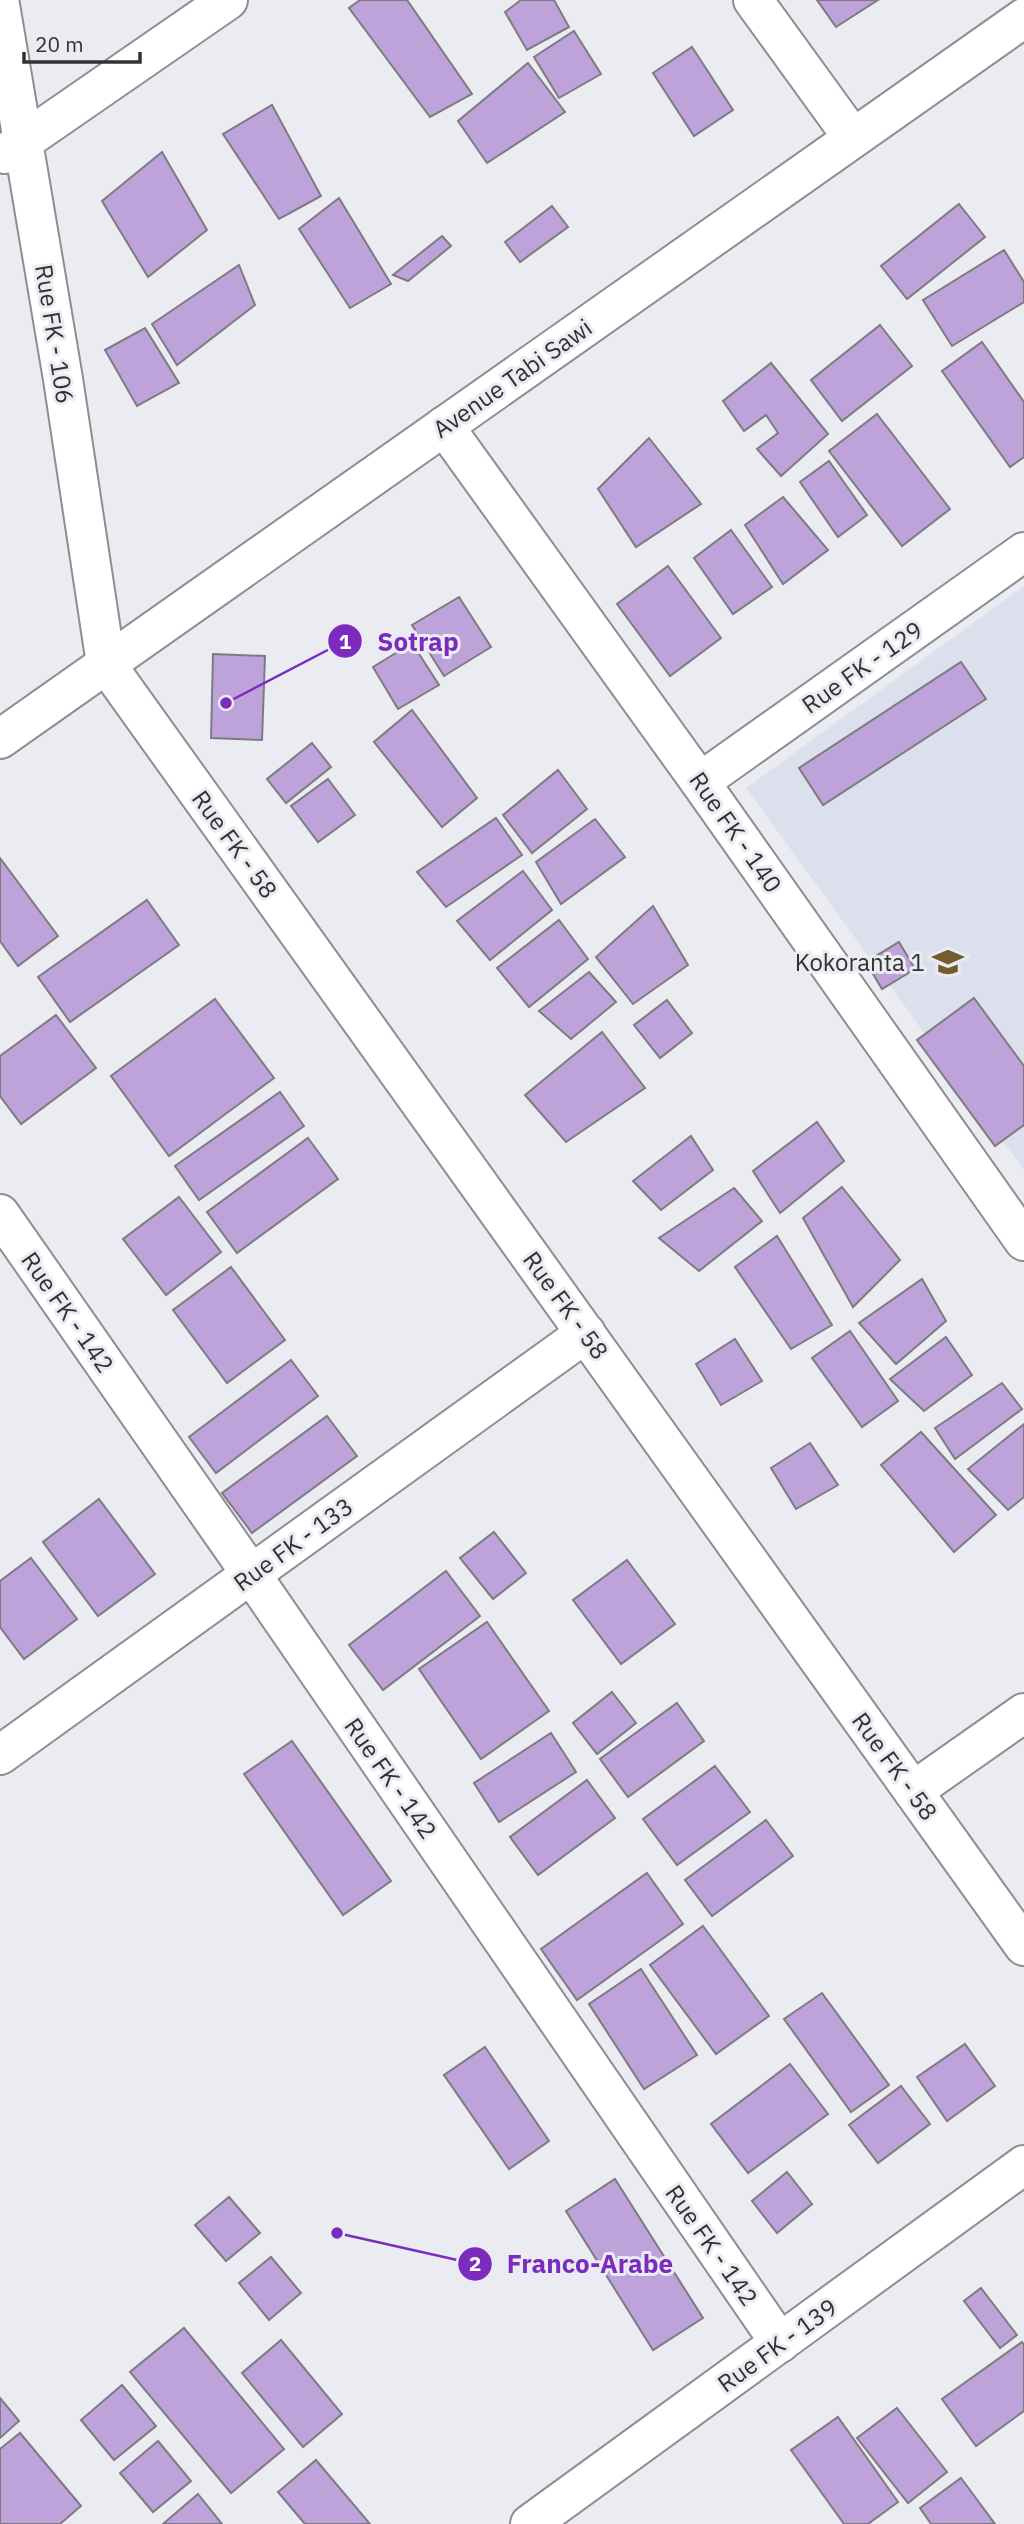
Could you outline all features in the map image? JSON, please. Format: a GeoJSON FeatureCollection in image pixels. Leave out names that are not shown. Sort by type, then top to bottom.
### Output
{"type":"FeatureCollection","features":[{"type":"Feature","properties":{"kind":"street"},"geometry":{"type":"LineString","coordinates":[[12,150],[228,0]]}},
{"type":"Feature","properties":{"kind":"street"},"geometry":{"type":"LineString","coordinates":[[752,0],[853,138]]}},
{"type":"Feature","properties":{"kind":"street","name":"Rue FK - 106"},"geometry":{"type":"LineString","coordinates":[[0,5],[12,150],[64,380],[106,664]]}},
{"type":"Feature","properties":{"kind":"street","name":"Avenue Tabi Sawi"},"geometry":{"type":"LineString","coordinates":[[0,739],[1024,18]]}},
{"type":"Feature","properties":{"kind":"street","name":"Rue FK - 140"},"geometry":{"type":"LineString","coordinates":[[444,426],[700,782],[1024,1241]]}},
{"type":"Feature","properties":{"kind":"street","name":"Rue FK - 129"},"geometry":{"type":"LineString","coordinates":[[700,782],[1024,552]]}},
{"type":"Feature","properties":{"kind":"street","name":"Rue FK - 58"},"geometry":{"type":"LineString","coordinates":[[106,664],[1024,1946]]}},
{"type":"Feature","properties":{"kind":"street","name":"Rue FK - 142"},"geometry":{"type":"LineString","coordinates":[[0,1214],[780,2343]]}},
{"type":"Feature","properties":{"kind":"street","name":"Rue FK - 133"},"geometry":{"type":"LineString","coordinates":[[0,1755],[586,1333]]}},
{"type":"Feature","properties":{"kind":"street"},"geometry":{"type":"LineString","coordinates":[[913,1791],[1024,1713]]}},
{"type":"Feature","properties":{"kind":"street","name":"Rue FK - 139"},"geometry":{"type":"LineString","coordinates":[[530,2524],[1024,2165]]}},
{"type":"Feature","properties":{"kind":"shaded area","name":"Kokoranta 1"},"geometry":{"type":"Polygon","coordinates":[[[1024,586],[1024,1170],[746,788],[1024,586]]]}},
{"type":"Feature","properties":{"kind":"building"},"geometry":{"type":"Polygon","coordinates":[[[360,0],[407,0],[472,94],[430,117],[349,8],[360,0]]]}},
{"type":"Feature","properties":{"kind":"building"},"geometry":{"type":"Polygon","coordinates":[[[521,0],[554,0],[569,27],[527,50],[505,12],[521,0]]]}},
{"type":"Feature","properties":{"kind":"building"},"geometry":{"type":"Polygon","coordinates":[[[817,0],[878,0],[836,27],[817,0]]]}},
{"type":"Feature","properties":{"kind":"building"},"geometry":{"type":"Polygon","coordinates":[[[574,31],[601,74],[559,98],[534,57],[574,31]]]}},
{"type":"Feature","properties":{"kind":"building"},"geometry":{"type":"Polygon","coordinates":[[[692,47],[733,110],[694,136],[653,73],[692,47]]]}},
{"type":"Feature","properties":{"kind":"building"},"geometry":{"type":"Polygon","coordinates":[[[528,63],[565,112],[487,163],[458,121],[528,63]]]}},
{"type":"Feature","properties":{"kind":"building"},"geometry":{"type":"Polygon","coordinates":[[[272,105],[321,196],[279,219],[223,134],[272,105]]]}},
{"type":"Feature","properties":{"kind":"building"},"geometry":{"type":"Polygon","coordinates":[[[162,152],[207,230],[148,277],[102,201],[162,152]]]}},
{"type":"Feature","properties":{"kind":"building"},"geometry":{"type":"Polygon","coordinates":[[[339,198],[391,284],[350,308],[299,229],[339,198]]]}},
{"type":"Feature","properties":{"kind":"building"},"geometry":{"type":"Polygon","coordinates":[[[959,204],[985,237],[907,299],[881,266],[959,204]]]}},
{"type":"Feature","properties":{"kind":"building"},"geometry":{"type":"Polygon","coordinates":[[[552,206],[568,227],[520,262],[505,242],[552,206]]]}},
{"type":"Feature","properties":{"kind":"building"},"geometry":{"type":"Polygon","coordinates":[[[442,236],[451,246],[408,281],[393,275],[442,236]]]}},
{"type":"Feature","properties":{"kind":"building"},"geometry":{"type":"Polygon","coordinates":[[[1004,250],[1024,282],[1024,302],[952,346],[923,300],[1004,250]]]}},
{"type":"Feature","properties":{"kind":"building"},"geometry":{"type":"Polygon","coordinates":[[[239,265],[255,305],[177,365],[152,324],[239,265]]]}},
{"type":"Feature","properties":{"kind":"building"},"geometry":{"type":"Polygon","coordinates":[[[880,325],[912,366],[842,421],[811,380],[880,325]]]}},
{"type":"Feature","properties":{"kind":"building"},"geometry":{"type":"Polygon","coordinates":[[[145,328],[179,383],[137,406],[105,350],[145,328]]]}},
{"type":"Feature","properties":{"kind":"building"},"geometry":{"type":"Polygon","coordinates":[[[982,342],[1024,402],[1024,457],[1010,467],[942,371],[982,342]]]}},
{"type":"Feature","properties":{"kind":"building"},"geometry":{"type":"Polygon","coordinates":[[[771,363],[828,434],[781,476],[757,449],[778,433],[766,415],[744,431],[723,401],[771,363]]]}},
{"type":"Feature","properties":{"kind":"building"},"geometry":{"type":"Polygon","coordinates":[[[877,414],[950,509],[902,546],[829,451],[877,414]]]}},
{"type":"Feature","properties":{"kind":"building"},"geometry":{"type":"Polygon","coordinates":[[[649,438],[701,504],[636,547],[598,489],[649,438]]]}},
{"type":"Feature","properties":{"kind":"building"},"geometry":{"type":"Polygon","coordinates":[[[829,461],[867,515],[838,537],[800,482],[829,461]]]}},
{"type":"Feature","properties":{"kind":"building"},"geometry":{"type":"Polygon","coordinates":[[[783,497],[828,550],[783,584],[745,525],[783,497]]]}},
{"type":"Feature","properties":{"kind":"building"},"geometry":{"type":"Polygon","coordinates":[[[731,530],[772,587],[733,614],[694,558],[731,530]]]}},
{"type":"Feature","properties":{"kind":"building"},"geometry":{"type":"Polygon","coordinates":[[[668,566],[721,638],[670,676],[617,604],[668,566]]]}},
{"type":"Feature","properties":{"kind":"building"},"geometry":{"type":"Polygon","coordinates":[[[459,597],[491,647],[444,676],[412,625],[459,597]]]}},
{"type":"Feature","properties":{"kind":"building"},"geometry":{"type":"Polygon","coordinates":[[[412,643],[439,685],[398,709],[373,667],[412,643]]]}},
{"type":"Feature","properties":{"kind":"building"},"geometry":{"type":"Polygon","coordinates":[[[213,654],[265,656],[262,740],[211,738],[213,654]]]}},
{"type":"Feature","properties":{"kind":"building"},"geometry":{"type":"Polygon","coordinates":[[[961,662],[986,699],[823,805],[799,768],[961,662]]]}},
{"type":"Feature","properties":{"kind":"building"},"geometry":{"type":"Polygon","coordinates":[[[412,710],[477,798],[442,827],[374,742],[412,710]]]}},
{"type":"Feature","properties":{"kind":"building"},"geometry":{"type":"Polygon","coordinates":[[[312,743],[331,767],[286,803],[267,779],[312,743]]]}},
{"type":"Feature","properties":{"kind":"building"},"geometry":{"type":"Polygon","coordinates":[[[558,770],[587,809],[532,853],[503,815],[558,770]]]}},
{"type":"Feature","properties":{"kind":"building"},"geometry":{"type":"Polygon","coordinates":[[[328,779],[355,815],[318,842],[291,806],[328,779]]]}},
{"type":"Feature","properties":{"kind":"building"},"geometry":{"type":"Polygon","coordinates":[[[496,818],[522,855],[446,907],[417,872],[496,818]]]}},
{"type":"Feature","properties":{"kind":"building"},"geometry":{"type":"Polygon","coordinates":[[[595,819],[625,857],[561,904],[536,862],[595,819]]]}},
{"type":"Feature","properties":{"kind":"building"},"geometry":{"type":"Polygon","coordinates":[[[0,858],[58,936],[18,966],[0,941],[0,858]]]}},
{"type":"Feature","properties":{"kind":"building"},"geometry":{"type":"Polygon","coordinates":[[[523,871],[552,910],[490,960],[457,921],[523,871]]]}},
{"type":"Feature","properties":{"kind":"building"},"geometry":{"type":"Polygon","coordinates":[[[147,900],[179,945],[70,1022],[38,977],[147,900]]]}},
{"type":"Feature","properties":{"kind":"building"},"geometry":{"type":"Polygon","coordinates":[[[653,906],[688,965],[633,1004],[596,957],[653,906]]]}},
{"type":"Feature","properties":{"kind":"building"},"geometry":{"type":"Polygon","coordinates":[[[559,920],[588,959],[529,1007],[497,968],[559,920]]]}},
{"type":"Feature","properties":{"kind":"building"},"geometry":{"type":"Polygon","coordinates":[[[899,942],[915,969],[882,989],[866,962],[899,942]]]}},
{"type":"Feature","properties":{"kind":"building"},"geometry":{"type":"Polygon","coordinates":[[[589,972],[616,1002],[571,1039],[539,1011],[589,972]]]}},
{"type":"Feature","properties":{"kind":"building"},"geometry":{"type":"Polygon","coordinates":[[[974,998],[1024,1066],[1024,1125],[995,1146],[917,1040],[974,998]]]}},
{"type":"Feature","properties":{"kind":"building"},"geometry":{"type":"Polygon","coordinates":[[[215,999],[274,1078],[169,1156],[111,1076],[215,999]]]}},
{"type":"Feature","properties":{"kind":"building"},"geometry":{"type":"Polygon","coordinates":[[[667,1000],[692,1033],[660,1058],[634,1025],[667,1000]]]}},
{"type":"Feature","properties":{"kind":"building"},"geometry":{"type":"Polygon","coordinates":[[[56,1015],[96,1068],[21,1124],[0,1096],[0,1056],[56,1015]]]}},
{"type":"Feature","properties":{"kind":"building"},"geometry":{"type":"Polygon","coordinates":[[[602,1032],[645,1088],[566,1142],[525,1095],[602,1032]]]}},
{"type":"Feature","properties":{"kind":"building"},"geometry":{"type":"Polygon","coordinates":[[[280,1092],[304,1126],[199,1200],[175,1166],[280,1092]]]}},
{"type":"Feature","properties":{"kind":"building"},"geometry":{"type":"Polygon","coordinates":[[[817,1122],[844,1161],[780,1213],[753,1171],[817,1122]]]}},
{"type":"Feature","properties":{"kind":"building"},"geometry":{"type":"Polygon","coordinates":[[[691,1136],[713,1170],[661,1210],[633,1181],[691,1136]]]}},
{"type":"Feature","properties":{"kind":"building"},"geometry":{"type":"Polygon","coordinates":[[[308,1138],[338,1179],[237,1253],[207,1212],[308,1138]]]}},
{"type":"Feature","properties":{"kind":"building"},"geometry":{"type":"Polygon","coordinates":[[[842,1187],[900,1260],[853,1307],[803,1218],[842,1187]]]}},
{"type":"Feature","properties":{"kind":"building"},"geometry":{"type":"Polygon","coordinates":[[[734,1188],[762,1221],[699,1271],[659,1238],[734,1188]]]}},
{"type":"Feature","properties":{"kind":"building"},"geometry":{"type":"Polygon","coordinates":[[[179,1197],[221,1252],[166,1295],[123,1239],[179,1197]]]}},
{"type":"Feature","properties":{"kind":"building"},"geometry":{"type":"Polygon","coordinates":[[[777,1236],[832,1325],[791,1349],[735,1267],[777,1236]]]}},
{"type":"Feature","properties":{"kind":"building"},"geometry":{"type":"Polygon","coordinates":[[[231,1267],[285,1340],[227,1383],[173,1310],[231,1267]]]}},
{"type":"Feature","properties":{"kind":"building"},"geometry":{"type":"Polygon","coordinates":[[[922,1279],[946,1321],[896,1364],[859,1323],[922,1279]]]}},
{"type":"Feature","properties":{"kind":"building"},"geometry":{"type":"Polygon","coordinates":[[[850,1331],[898,1401],[862,1427],[812,1358],[850,1331]]]}},
{"type":"Feature","properties":{"kind":"building"},"geometry":{"type":"Polygon","coordinates":[[[946,1337],[972,1375],[924,1411],[890,1379],[946,1337]]]}},
{"type":"Feature","properties":{"kind":"building"},"geometry":{"type":"Polygon","coordinates":[[[735,1339],[762,1381],[721,1405],[696,1364],[735,1339]]]}},
{"type":"Feature","properties":{"kind":"building"},"geometry":{"type":"Polygon","coordinates":[[[291,1360],[318,1396],[216,1473],[189,1437],[291,1360]]]}},
{"type":"Feature","properties":{"kind":"building"},"geometry":{"type":"Polygon","coordinates":[[[1002,1383],[1022,1409],[955,1459],[935,1428],[1002,1383]]]}},
{"type":"Feature","properties":{"kind":"building"},"geometry":{"type":"Polygon","coordinates":[[[327,1416],[357,1456],[252,1533],[222,1493],[327,1416]]]}},
{"type":"Feature","properties":{"kind":"building"},"geometry":{"type":"Polygon","coordinates":[[[1024,1424],[1024,1497],[1008,1510],[968,1469],[1024,1424]]]}},
{"type":"Feature","properties":{"kind":"building"},"geometry":{"type":"Polygon","coordinates":[[[921,1432],[996,1515],[954,1552],[881,1465],[921,1432]]]}},
{"type":"Feature","properties":{"kind":"building"},"geometry":{"type":"Polygon","coordinates":[[[810,1443],[838,1485],[796,1509],[771,1468],[810,1443]]]}},
{"type":"Feature","properties":{"kind":"building"},"geometry":{"type":"Polygon","coordinates":[[[99,1499],[155,1574],[98,1616],[43,1542],[99,1499]]]}},
{"type":"Feature","properties":{"kind":"building"},"geometry":{"type":"Polygon","coordinates":[[[494,1532],[526,1573],[493,1599],[460,1558],[494,1532]]]}},
{"type":"Feature","properties":{"kind":"building"},"geometry":{"type":"Polygon","coordinates":[[[31,1558],[77,1619],[24,1659],[0,1627],[0,1581],[31,1558]]]}},
{"type":"Feature","properties":{"kind":"building"},"geometry":{"type":"Polygon","coordinates":[[[627,1560],[675,1624],[621,1664],[573,1600],[627,1560]]]}},
{"type":"Feature","properties":{"kind":"building"},"geometry":{"type":"Polygon","coordinates":[[[446,1571],[480,1616],[383,1690],[349,1645],[446,1571]]]}},
{"type":"Feature","properties":{"kind":"building"},"geometry":{"type":"Polygon","coordinates":[[[487,1622],[549,1711],[481,1759],[419,1669],[487,1622]]]}},
{"type":"Feature","properties":{"kind":"building"},"geometry":{"type":"Polygon","coordinates":[[[612,1692],[636,1723],[597,1754],[573,1723],[612,1692]]]}},
{"type":"Feature","properties":{"kind":"building"},"geometry":{"type":"Polygon","coordinates":[[[677,1703],[704,1741],[628,1797],[600,1759],[677,1703]]]}},
{"type":"Feature","properties":{"kind":"building"},"geometry":{"type":"Polygon","coordinates":[[[551,1733],[576,1772],[499,1822],[474,1783],[551,1733]]]}},
{"type":"Feature","properties":{"kind":"building"},"geometry":{"type":"Polygon","coordinates":[[[292,1741],[391,1881],[343,1915],[244,1774],[292,1741]]]}},
{"type":"Feature","properties":{"kind":"building"},"geometry":{"type":"Polygon","coordinates":[[[715,1766],[750,1812],[677,1865],[643,1819],[715,1766]]]}},
{"type":"Feature","properties":{"kind":"building"},"geometry":{"type":"Polygon","coordinates":[[[587,1780],[615,1818],[538,1875],[510,1837],[587,1780]]]}},
{"type":"Feature","properties":{"kind":"building"},"geometry":{"type":"Polygon","coordinates":[[[766,1820],[793,1856],[712,1916],[685,1880],[766,1820]]]}},
{"type":"Feature","properties":{"kind":"building"},"geometry":{"type":"Polygon","coordinates":[[[647,1873],[683,1924],[577,2000],[541,1949],[647,1873]]]}},
{"type":"Feature","properties":{"kind":"building"},"geometry":{"type":"Polygon","coordinates":[[[703,1926],[769,2016],[716,2054],[650,1965],[703,1926]]]}},
{"type":"Feature","properties":{"kind":"building"},"geometry":{"type":"Polygon","coordinates":[[[641,1969],[697,2055],[644,2089],[589,2004],[641,1969]]]}},
{"type":"Feature","properties":{"kind":"building"},"geometry":{"type":"Polygon","coordinates":[[[822,1993],[889,2085],[851,2112],[784,2019],[822,1993]]]}},
{"type":"Feature","properties":{"kind":"building"},"geometry":{"type":"Polygon","coordinates":[[[965,2044],[995,2086],[947,2121],[917,2077],[965,2044]]]}},
{"type":"Feature","properties":{"kind":"building"},"geometry":{"type":"Polygon","coordinates":[[[485,2047],[549,2141],[509,2169],[444,2075],[485,2047]]]}},
{"type":"Feature","properties":{"kind":"building"},"geometry":{"type":"Polygon","coordinates":[[[790,2064],[828,2114],[748,2173],[711,2124],[790,2064]]]}},
{"type":"Feature","properties":{"kind":"building"},"geometry":{"type":"Polygon","coordinates":[[[901,2086],[930,2124],[878,2163],[849,2125],[901,2086]]]}},
{"type":"Feature","properties":{"kind":"building"},"geometry":{"type":"Polygon","coordinates":[[[787,2172],[812,2204],[777,2233],[752,2201],[787,2172]]]}},
{"type":"Feature","properties":{"kind":"building"},"geometry":{"type":"Polygon","coordinates":[[[615,2179],[703,2318],[653,2350],[566,2211],[615,2179]]]}},
{"type":"Feature","properties":{"kind":"building"},"geometry":{"type":"Polygon","coordinates":[[[229,2197],[260,2233],[226,2261],[195,2225],[229,2197]]]}},
{"type":"Feature","properties":{"kind":"building"},"geometry":{"type":"Polygon","coordinates":[[[271,2257],[301,2293],[269,2320],[239,2283],[271,2257]]]}},
{"type":"Feature","properties":{"kind":"building"},"geometry":{"type":"Polygon","coordinates":[[[981,2288],[1017,2335],[1000,2348],[964,2301],[981,2288]]]}},
{"type":"Feature","properties":{"kind":"building"},"geometry":{"type":"Polygon","coordinates":[[[184,2328],[284,2449],[231,2493],[130,2372],[184,2328]]]}},
{"type":"Feature","properties":{"kind":"building"},"geometry":{"type":"Polygon","coordinates":[[[281,2340],[342,2414],[303,2447],[242,2373],[281,2340]]]}},
{"type":"Feature","properties":{"kind":"building"},"geometry":{"type":"Polygon","coordinates":[[[1022,2342],[1024,2411],[976,2446],[942,2399],[1022,2342]]]}},
{"type":"Feature","properties":{"kind":"building"},"geometry":{"type":"Polygon","coordinates":[[[122,2385],[156,2426],[114,2460],[81,2420],[122,2385]]]}},
{"type":"Feature","properties":{"kind":"building"},"geometry":{"type":"Polygon","coordinates":[[[0,2398],[19,2421],[0,2438],[0,2398]]]}},
{"type":"Feature","properties":{"kind":"building"},"geometry":{"type":"Polygon","coordinates":[[[897,2408],[947,2472],[908,2503],[857,2438],[897,2408]]]}},
{"type":"Feature","properties":{"kind":"building"},"geometry":{"type":"Polygon","coordinates":[[[838,2417],[898,2502],[868,2524],[844,2524],[791,2450],[838,2417]]]}},
{"type":"Feature","properties":{"kind":"building"},"geometry":{"type":"Polygon","coordinates":[[[20,2433],[81,2506],[60,2524],[0,2524],[0,2449],[20,2433]]]}},
{"type":"Feature","properties":{"kind":"building"},"geometry":{"type":"Polygon","coordinates":[[[158,2441],[191,2481],[153,2512],[120,2473],[158,2441]]]}},
{"type":"Feature","properties":{"kind":"building"},"geometry":{"type":"Polygon","coordinates":[[[316,2460],[370,2524],[305,2524],[278,2492],[316,2460]]]}},
{"type":"Feature","properties":{"kind":"building"},"geometry":{"type":"Polygon","coordinates":[[[961,2478],[995,2524],[931,2524],[920,2508],[961,2478]]]}},
{"type":"Feature","properties":{"kind":"building"},"geometry":{"type":"Polygon","coordinates":[[[198,2494],[222,2524],[163,2524],[198,2494]]]}},
{"type":"Feature","properties":{"kind":"place","name":"Sotrap"},"geometry":{"type":"Point","coordinates":[226,703]}},
{"type":"Feature","properties":{"kind":"place","name":"Kokoranta 1"},"geometry":{"type":"Point","coordinates":[948,962]}},
{"type":"Feature","properties":{"kind":"place","name":"Franco-Arabe"},"geometry":{"type":"Point","coordinates":[337,2233]}}]}
